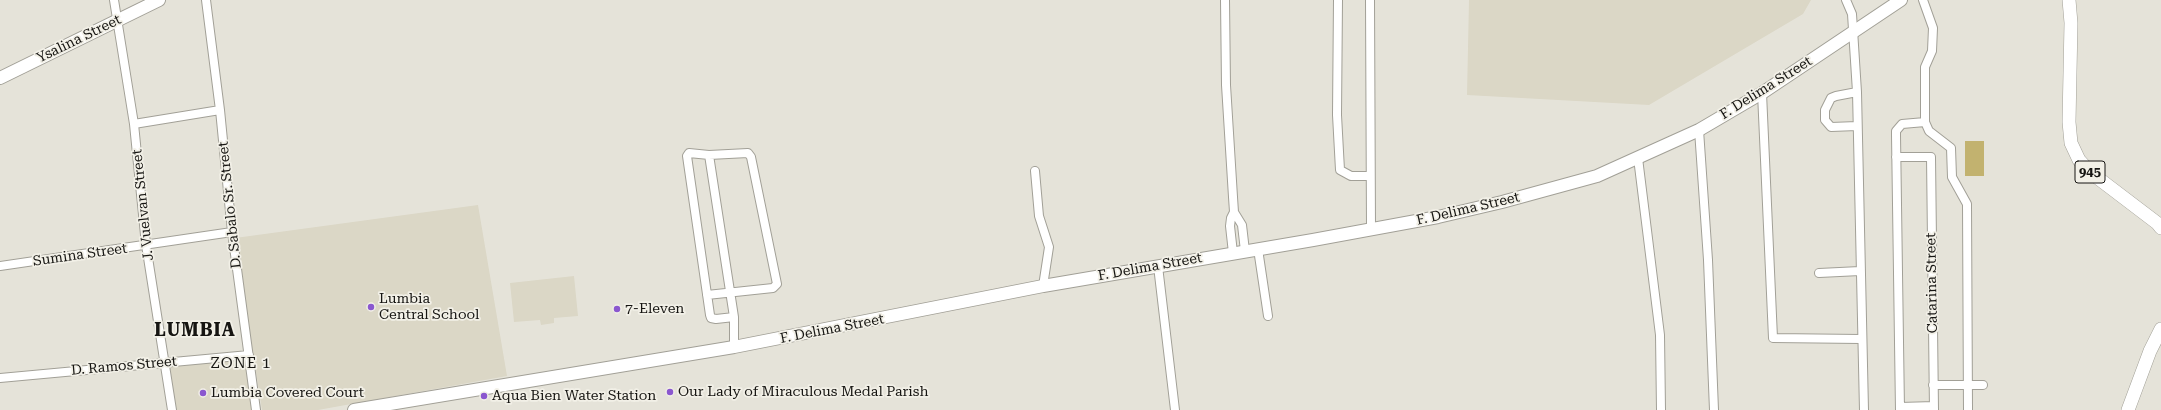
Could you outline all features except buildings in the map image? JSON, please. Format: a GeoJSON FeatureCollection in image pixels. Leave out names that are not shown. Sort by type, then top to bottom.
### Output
{"type":"FeatureCollection","features":[{"type":"Feature","properties":{"kind":"main road","name":"945"},"geometry":{"type":"LineString","coordinates":[[2069,0],[2071,23],[2069,122],[2072,143],[2080,160],[2090,172],[2161,228]]}},
{"type":"Feature","properties":{"kind":"main road"},"geometry":{"type":"LineString","coordinates":[[2128,410],[2150,351],[2161,329]]}},
{"type":"Feature","properties":{"kind":"street","name":"J. Vuelvan Street"},"geometry":{"type":"LineString","coordinates":[[114,0],[134,124],[146,245],[163,362],[172,410]]}},
{"type":"Feature","properties":{"kind":"street","name":"Ysalina Street"},"geometry":{"type":"LineString","coordinates":[[0,78],[159,0]]}},
{"type":"Feature","properties":{"kind":"street","name":"D. Sabalo Sr. Street"},"geometry":{"type":"LineString","coordinates":[[206,0],[220,110],[232,232],[256,410]]}},
{"type":"Feature","properties":{"kind":"street"},"geometry":{"type":"LineString","coordinates":[[1225,0],[1226,85],[1234,212],[1242,225],[1239,252]]}},
{"type":"Feature","properties":{"kind":"street"},"geometry":{"type":"LineString","coordinates":[[1338,0],[1337,115],[1340,170],[1351,176],[1370,176]]}},
{"type":"Feature","properties":{"kind":"street"},"geometry":{"type":"LineString","coordinates":[[1370,0],[1370,176],[1372,229]]}},
{"type":"Feature","properties":{"kind":"street"},"geometry":{"type":"LineString","coordinates":[[1846,0],[1852,14],[1857,92],[1864,410]]}},
{"type":"Feature","properties":{"kind":"street","name":"F. Delima Street"},"geometry":{"type":"LineString","coordinates":[[354,410],[394,406],[861,324],[1043,286],[1372,229],[1502,202],[1597,176],[1699,130],[1762,93],[1901,0]]}},
{"type":"Feature","properties":{"kind":"street"},"geometry":{"type":"LineString","coordinates":[[1923,0],[1933,28],[1932,51],[1925,67],[1925,122],[1929,130],[1951,148],[1952,177],[1967,204],[1968,410]]}},
{"type":"Feature","properties":{"kind":"street"},"geometry":{"type":"LineString","coordinates":[[1857,92],[1832,98],[1825,110],[1825,120],[1831,127],[1857,126]]}},
{"type":"Feature","properties":{"kind":"street"},"geometry":{"type":"LineString","coordinates":[[1762,93],[1773,338],[1862,339]]}},
{"type":"Feature","properties":{"kind":"street"},"geometry":{"type":"LineString","coordinates":[[134,124],[220,110]]}},
{"type":"Feature","properties":{"kind":"street"},"geometry":{"type":"LineString","coordinates":[[1925,122],[1907,123],[1898,127],[1896,135],[1900,408],[1934,408]]}},
{"type":"Feature","properties":{"kind":"street"},"geometry":{"type":"LineString","coordinates":[[1699,130],[1708,260],[1714,410]]}},
{"type":"Feature","properties":{"kind":"street"},"geometry":{"type":"LineString","coordinates":[[707,295],[773,288],[777,286],[750,155],[746,153],[709,155],[689,153],[687,156],[707,295],[712,318],[734,317]]}},
{"type":"Feature","properties":{"kind":"street"},"geometry":{"type":"LineString","coordinates":[[709,155],[734,317],[734,347]]}},
{"type":"Feature","properties":{"kind":"street","name":"Catarina Street"},"geometry":{"type":"LineString","coordinates":[[1896,157],[1931,157],[1934,408]]}},
{"type":"Feature","properties":{"kind":"street"},"geometry":{"type":"LineString","coordinates":[[1638,158],[1660,334],[1661,410]]}},
{"type":"Feature","properties":{"kind":"street"},"geometry":{"type":"LineString","coordinates":[[1035,171],[1039,216],[1048,247],[1043,286]]}},
{"type":"Feature","properties":{"kind":"street"},"geometry":{"type":"LineString","coordinates":[[1234,212],[1231,218],[1230,226],[1239,252]]}},
{"type":"Feature","properties":{"kind":"street","name":"Sumina Street"},"geometry":{"type":"LineString","coordinates":[[0,266],[232,232]]}},
{"type":"Feature","properties":{"kind":"street"},"geometry":{"type":"LineString","coordinates":[[1258,249],[1268,316]]}},
{"type":"Feature","properties":{"kind":"street"},"geometry":{"type":"LineString","coordinates":[[1158,266],[1175,410]]}},
{"type":"Feature","properties":{"kind":"street"},"geometry":{"type":"LineString","coordinates":[[1819,273],[1860,271]]}},
{"type":"Feature","properties":{"kind":"street","name":"D. Ramos Street"},"geometry":{"type":"LineString","coordinates":[[0,378],[249,355]]}},
{"type":"Feature","properties":{"kind":"street"},"geometry":{"type":"LineString","coordinates":[[1933,385],[1983,385]]}},
{"type":"Feature","properties":{"kind":"shaded area"},"geometry":{"type":"Polygon","coordinates":[[[1469,0],[1811,0],[1803,14],[1649,105],[1467,95],[1469,0]]]}},
{"type":"Feature","properties":{"kind":"shaded area"},"geometry":{"type":"Polygon","coordinates":[[[1965,141],[1984,141],[1984,176],[1965,176],[1965,141]]]}},
{"type":"Feature","properties":{"kind":"shaded area","name":"Lumbia Central School"},"geometry":{"type":"Polygon","coordinates":[[[478,205],[507,376],[318,410],[262,410],[235,238],[478,205]]]}},
{"type":"Feature","properties":{"kind":"shaded area"},"geometry":{"type":"Polygon","coordinates":[[[574,276],[578,316],[554,318],[554,323],[541,325],[540,320],[514,322],[510,283],[574,276]]]}},
{"type":"Feature","properties":{"kind":"shaded area"},"geometry":{"type":"Polygon","coordinates":[[[246,359],[253,410],[175,410],[169,366],[246,359]]]}},
{"type":"Feature","properties":{"kind":"place","name":"Lumbia Central School"},"geometry":{"type":"Point","coordinates":[371,307]}},
{"type":"Feature","properties":{"kind":"place","name":"7-Eleven"},"geometry":{"type":"Point","coordinates":[617,309]}},
{"type":"Feature","properties":{"kind":"place","name":"Our Lady of Miraculous Medal Parish"},"geometry":{"type":"Point","coordinates":[670,392]}},
{"type":"Feature","properties":{"kind":"place","name":"Lumbia Covered Court"},"geometry":{"type":"Point","coordinates":[203,393]}},
{"type":"Feature","properties":{"kind":"place","name":"Aqua Bien Water Station"},"geometry":{"type":"Point","coordinates":[484,396]}},
{"type":"Feature","properties":{"kind":"district","name":"LUMBIA"},"geometry":{"type":"Point","coordinates":[195,331]}},
{"type":"Feature","properties":{"kind":"district","name":"ZONE 1"},"geometry":{"type":"Point","coordinates":[241,364]}}]}
